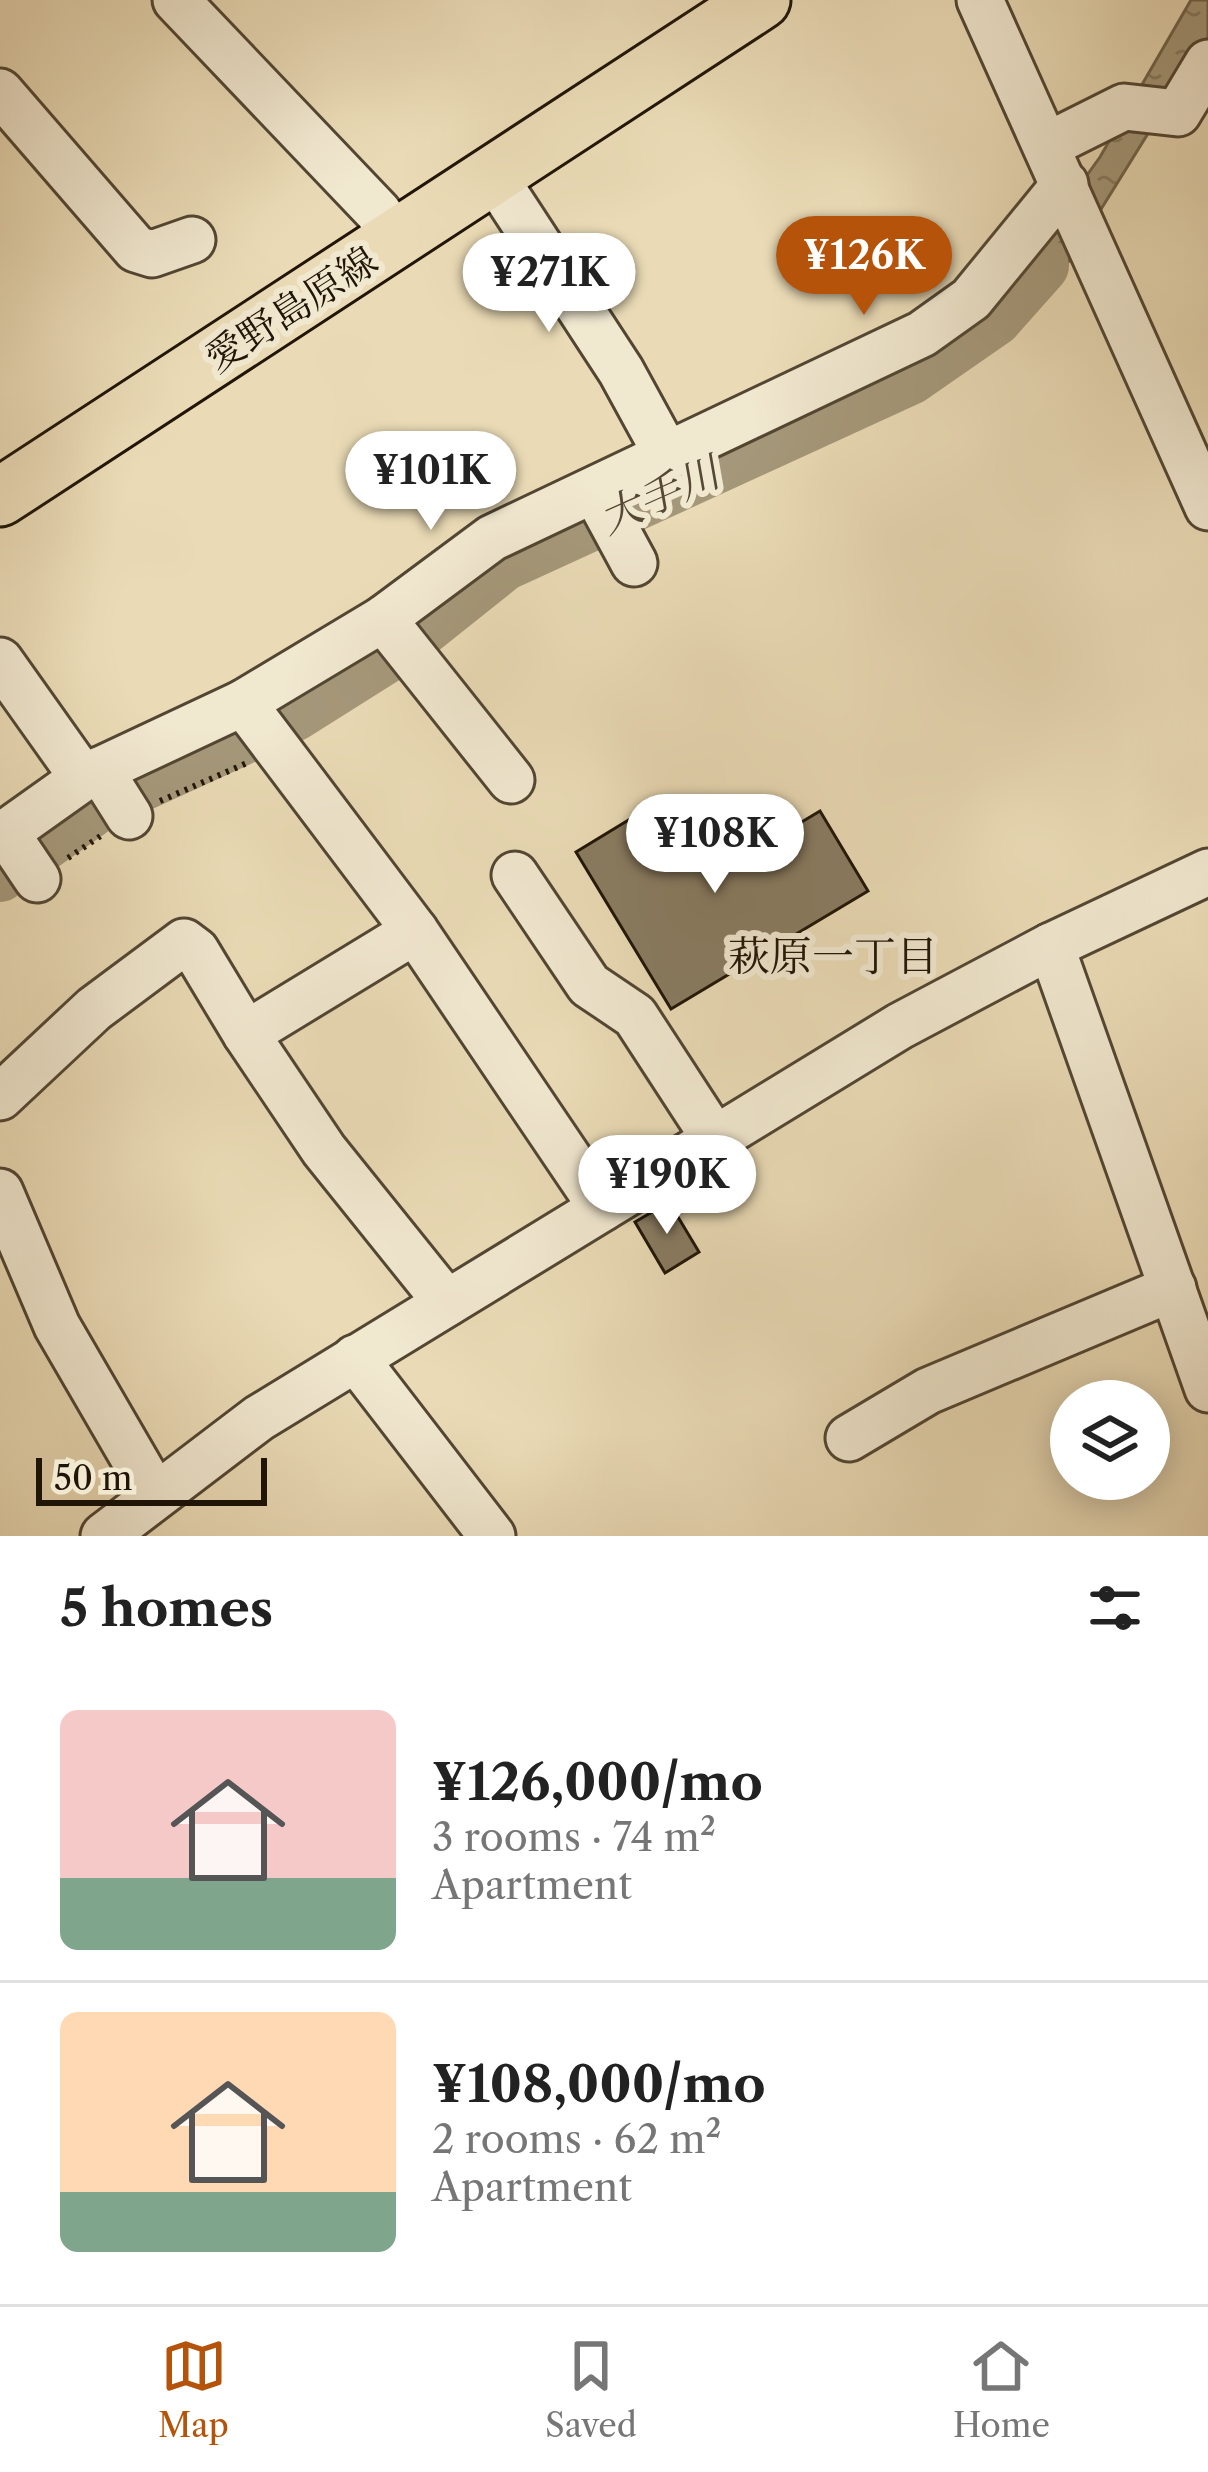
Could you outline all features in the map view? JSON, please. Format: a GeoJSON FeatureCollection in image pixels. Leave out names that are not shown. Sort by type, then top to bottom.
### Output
{"type":"FeatureCollection","features":[{"type":"Feature","properties":{"kind":"main road","name":"愛野島原線"},"geometry":{"type":"LineString","coordinates":[[0,497],[761,0]]}},
{"type":"Feature","properties":{"kind":"street"},"geometry":{"type":"LineString","coordinates":[[176,0],[378,212],[397,240]]}},
{"type":"Feature","properties":{"kind":"street"},"geometry":{"type":"LineString","coordinates":[[980,0],[1208,508]]}},
{"type":"Feature","properties":{"kind":"street"},"geometry":{"type":"LineString","coordinates":[[18,853],[108,790],[261,728],[395,635],[492,538],[611,523],[668,457],[922,334],[971,298],[1059,174],[1124,107],[1178,113],[1208,63]]}},
{"type":"Feature","properties":{"kind":"street"},"geometry":{"type":"LineString","coordinates":[[0,92],[136,249],[152,254],[192,240]]}},
{"type":"Feature","properties":{"kind":"street"},"geometry":{"type":"LineString","coordinates":[[493,175],[621,371],[668,457]]}},
{"type":"Feature","properties":{"kind":"street"},"geometry":{"type":"LineString","coordinates":[[395,635],[511,780]]}},
{"type":"Feature","properties":{"kind":"street"},"geometry":{"type":"LineString","coordinates":[[0,662],[108,790]]}},
{"type":"Feature","properties":{"kind":"street"},"geometry":{"type":"LineString","coordinates":[[261,728],[415,931],[602,1208]]}},
{"type":"Feature","properties":{"kind":"street"},"geometry":{"type":"LineString","coordinates":[[104,1536],[154,1493],[356,1358],[900,1026],[1051,946],[1208,872]]}},
{"type":"Feature","properties":{"kind":"street"},"geometry":{"type":"LineString","coordinates":[[515,875],[589,985],[635,1016],[715,1139]]}},
{"type":"Feature","properties":{"kind":"street"},"geometry":{"type":"LineString","coordinates":[[246,1034],[415,931]]}},
{"type":"Feature","properties":{"kind":"street"},"geometry":{"type":"LineString","coordinates":[[0,1097],[94,1009],[184,942],[196,951],[324,1150],[447,1303]]}},
{"type":"Feature","properties":{"kind":"street"},"geometry":{"type":"LineString","coordinates":[[1051,946],[1206,1375]]}},
{"type":"Feature","properties":{"kind":"street"},"geometry":{"type":"LineString","coordinates":[[0,1192],[57,1325],[154,1493]]}},
{"type":"Feature","properties":{"kind":"street"},"geometry":{"type":"LineString","coordinates":[[849,1438],[928,1390],[1173,1288]]}},
{"type":"Feature","properties":{"kind":"street"},"geometry":{"type":"LineString","coordinates":[[356,1358],[493,1536]]}},
{"type":"Feature","properties":{"kind":"path"},"geometry":{"type":"LineString","coordinates":[[108,790],[261,728]]}},
{"type":"Feature","properties":{"kind":"water"},"geometry":{"type":"Polygon","coordinates":[[[1191,0],[1208,0],[1208,37],[1057,280],[995,319],[1044,235],[1100,157],[1191,0]]]}},
{"type":"Feature","properties":{"kind":"building"},"geometry":{"type":"Polygon","coordinates":[[[663,799],[710,877],[820,811],[868,891],[671,1009],[576,852],[663,799]]]}},
{"type":"Feature","properties":{"kind":"building"},"geometry":{"type":"Polygon","coordinates":[[[669,1202],[699,1252],[665,1273],[635,1222],[669,1202]]]}},
{"type":"Feature","properties":{"kind":"waterway","name":"大手川"},"geometry":{"type":"LineString","coordinates":[[0,875],[103,802],[295,714],[395,651],[504,564],[910,378],[995,319],[1042,266]]}},
{"type":"Feature","properties":{"kind":"district","name":"萩原一丁目"},"geometry":{"type":"Point","coordinates":[833,956]}}]}
